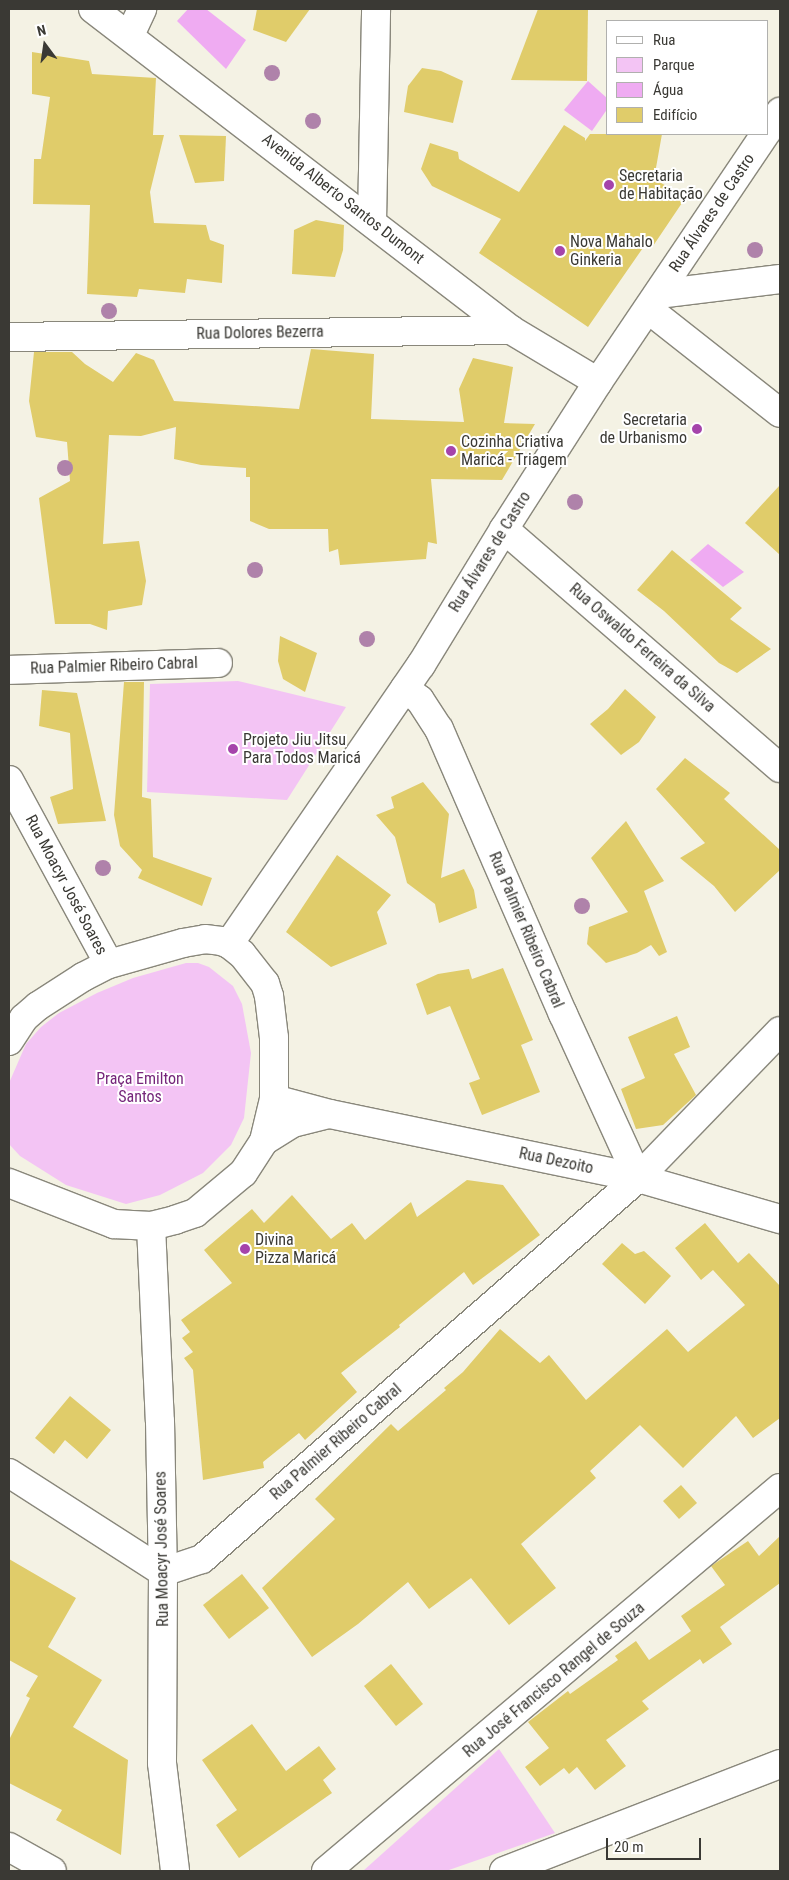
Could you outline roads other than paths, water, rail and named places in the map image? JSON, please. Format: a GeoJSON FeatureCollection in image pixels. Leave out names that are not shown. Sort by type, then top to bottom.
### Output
{"type":"FeatureCollection","features":[{"type":"Feature","properties":{"kind":"street","name":"Avenida Alberto Santos Dumont"},"geometry":{"type":"LineString","coordinates":[[93,9],[511,330],[598,382]]}},
{"type":"Feature","properties":{"kind":"street"},"geometry":{"type":"LineString","coordinates":[[130,36],[142,9]]}},
{"type":"Feature","properties":{"kind":"street"},"geometry":{"type":"LineString","coordinates":[[372,222],[376,9]]}},
{"type":"Feature","properties":{"kind":"street"},"geometry":{"type":"LineString","coordinates":[[769,128],[780,112]]}},
{"type":"Feature","properties":{"kind":"street","name":"Rua Álvares de Castro"},"geometry":{"type":"LineString","coordinates":[[229,944],[405,688],[504,528],[598,382],[764,135]]}},
{"type":"Feature","properties":{"kind":"street"},"geometry":{"type":"LineString","coordinates":[[653,301],[780,279]]}},
{"type":"Feature","properties":{"kind":"street"},"geometry":{"type":"LineString","coordinates":[[436,331],[452,309],[458,288]]}},
{"type":"Feature","properties":{"kind":"street"},"geometry":{"type":"LineString","coordinates":[[653,301],[780,413]]}},
{"type":"Feature","properties":{"kind":"street","name":"Rua Dolores Bezerra"},"geometry":{"type":"LineString","coordinates":[[9,337],[511,330]]}},
{"type":"Feature","properties":{"kind":"street","name":"Rua Oswaldo Ferreira da Silva"},"geometry":{"type":"LineString","coordinates":[[504,528],[780,768]]}},
{"type":"Feature","properties":{"kind":"street","name":"Rua Palmier Ribeiro Cabral"},"geometry":{"type":"LineString","coordinates":[[9,670],[218,663]]}},
{"type":"Feature","properties":{"kind":"street","name":"Rua Palmier Ribeiro Cabral"},"geometry":{"type":"LineString","coordinates":[[405,688],[420,700],[438,729],[563,1014],[638,1178]]}},
{"type":"Feature","properties":{"kind":"street","name":"Rua Moacyr José Soares"},"geometry":{"type":"LineString","coordinates":[[9,780],[109,964]]}},
{"type":"Feature","properties":{"kind":"street"},"geometry":{"type":"LineString","coordinates":[[9,1041],[16,1015],[109,964],[195,940],[205,939],[229,944],[251,963],[265,983],[269,996],[274,1038],[274,1099],[264,1142],[243,1173],[217,1197],[195,1213],[151,1226],[114,1224],[9,1183]]}},
{"type":"Feature","properties":{"kind":"street","name":"Rua Palmier Ribeiro Cabral"},"geometry":{"type":"LineString","coordinates":[[163,1572],[202,1559],[638,1178],[780,1031]]}},
{"type":"Feature","properties":{"kind":"street","name":"Rua Dezoito"},"geometry":{"type":"LineString","coordinates":[[274,1099],[330,1114],[638,1178],[780,1219]]}},
{"type":"Feature","properties":{"kind":"street"},"geometry":{"type":"LineString","coordinates":[[264,1142],[293,1123],[330,1114]]}},
{"type":"Feature","properties":{"kind":"street","name":"Rua Moacyr José Soares"},"geometry":{"type":"LineString","coordinates":[[151,1226],[160,1421],[163,1572],[162,1763],[175,1871]]}},
{"type":"Feature","properties":{"kind":"street"},"geometry":{"type":"LineString","coordinates":[[9,1473],[163,1572]]}},
{"type":"Feature","properties":{"kind":"street","name":"Rua José Francisco Rangel de Souza"},"geometry":{"type":"LineString","coordinates":[[326,1871],[780,1488]]}},
{"type":"Feature","properties":{"kind":"street"},"geometry":{"type":"LineString","coordinates":[[504,1871],[780,1764]]}},
{"type":"Feature","properties":{"kind":"street"},"geometry":{"type":"LineString","coordinates":[[9,1848],[52,1871]]}},
{"type":"Feature","properties":{"kind":"water"},"geometry":{"type":"Polygon","coordinates":[[[188,9],[206,9],[246,40],[226,69],[177,21],[188,9]]]}},
{"type":"Feature","properties":{"kind":"water"},"geometry":{"type":"Polygon","coordinates":[[[588,81],[606,97],[606,111],[592,131],[564,110],[588,81]]]}},
{"type":"Feature","properties":{"kind":"water"},"geometry":{"type":"Polygon","coordinates":[[[708,544],[744,572],[723,587],[690,560],[708,544]]]}},
{"type":"Feature","properties":{"kind":"place","name":"Secretaria de Habitação"},"geometry":{"type":"Point","coordinates":[609,185]}},
{"type":"Feature","properties":{"kind":"place","name":"Nova Mahalo Ginkeria"},"geometry":{"type":"Point","coordinates":[560,251]}},
{"type":"Feature","properties":{"kind":"place","name":"Secretaria de Urbanismo"},"geometry":{"type":"Point","coordinates":[697,429]}},
{"type":"Feature","properties":{"kind":"place","name":"Cozinha Criativa Maricá - Triagem"},"geometry":{"type":"Point","coordinates":[451,451]}},
{"type":"Feature","properties":{"kind":"place","name":"Projeto Jiu Jitsu Para Todos Maricá"},"geometry":{"type":"Point","coordinates":[233,749]}},
{"type":"Feature","properties":{"kind":"place","name":"Divina Pizza Maricá"},"geometry":{"type":"Point","coordinates":[245,1249]}},
{"type":"Feature","properties":{"kind":"park label","name":"Praça Emilton Santos"},"geometry":{"type":"Point","coordinates":[140,1088]}}]}
